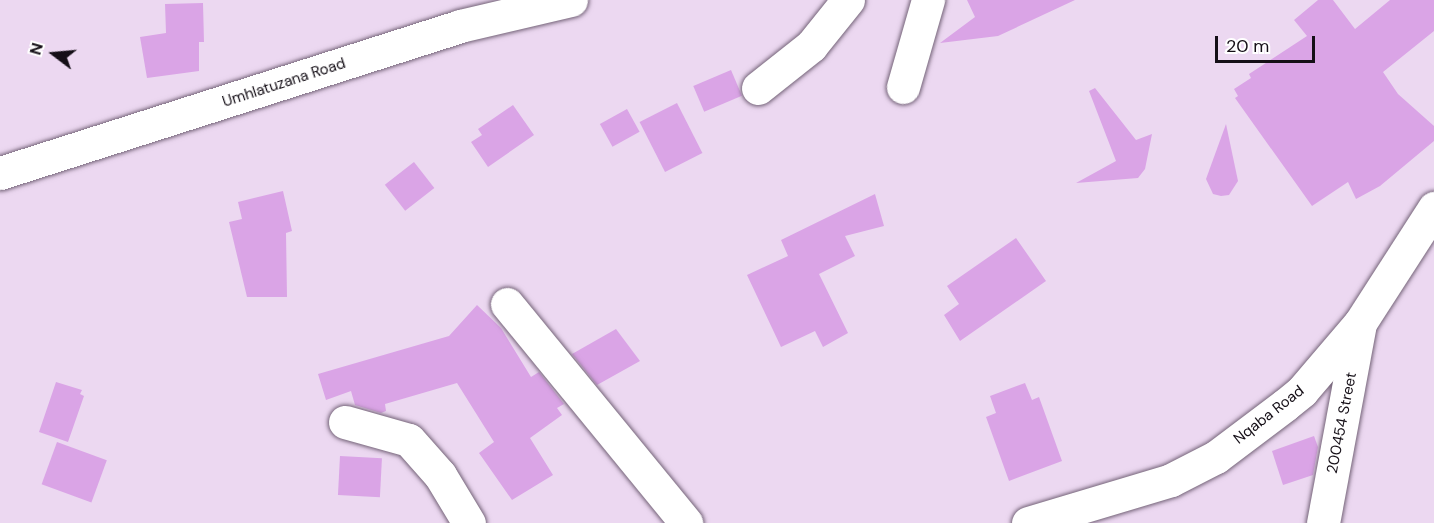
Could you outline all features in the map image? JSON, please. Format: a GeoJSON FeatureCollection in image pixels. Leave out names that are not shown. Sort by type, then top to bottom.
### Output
{"type":"FeatureCollection","features":[{"type":"Feature","properties":{"kind":"street","name":"Umhlatuzana Road"},"geometry":{"type":"LineString","coordinates":[[0,173],[460,26],[571,0]]}},
{"type":"Feature","properties":{"kind":"street"},"geometry":{"type":"LineString","coordinates":[[758,88],[811,46],[848,0]]}},
{"type":"Feature","properties":{"kind":"street"},"geometry":{"type":"LineString","coordinates":[[903,87],[928,0]]}},
{"type":"Feature","properties":{"kind":"street","name":"Nqaba Road"},"geometry":{"type":"LineString","coordinates":[[1028,523],[1171,480],[1216,457],[1302,391],[1360,323],[1434,208]]}},
{"type":"Feature","properties":{"kind":"street"},"geometry":{"type":"LineString","coordinates":[[507,304],[686,523]]}},
{"type":"Feature","properties":{"kind":"street","name":"200454 Street"},"geometry":{"type":"LineString","coordinates":[[1323,523],[1360,323]]}},
{"type":"Feature","properties":{"kind":"street"},"geometry":{"type":"LineString","coordinates":[[345,422],[409,440],[440,475],[469,523]]}},
{"type":"Feature","properties":{"kind":"building"},"geometry":{"type":"Polygon","coordinates":[[[967,0],[1075,0],[998,36],[940,43],[975,17],[967,0]]]}},
{"type":"Feature","properties":{"kind":"building"},"geometry":{"type":"Polygon","coordinates":[[[1318,0],[1333,0],[1355,29],[1390,0],[1434,0],[1434,31],[1383,72],[1398,94],[1434,126],[1434,141],[1380,186],[1356,199],[1348,182],[1312,206],[1235,98],[1238,96],[1234,89],[1251,78],[1249,74],[1307,36],[1294,20],[1318,0]]]}},
{"type":"Feature","properties":{"kind":"building"},"geometry":{"type":"Polygon","coordinates":[[[203,3],[204,42],[199,42],[199,71],[147,78],[140,37],[166,33],[165,4],[203,3]]]}},
{"type":"Feature","properties":{"kind":"building"},"geometry":{"type":"Polygon","coordinates":[[[731,70],[742,96],[704,112],[693,86],[731,70]]]}},
{"type":"Feature","properties":{"kind":"building"},"geometry":{"type":"Polygon","coordinates":[[[1095,88],[1136,140],[1152,134],[1145,169],[1138,178],[1076,183],[1116,161],[1089,91],[1095,88]]]}},
{"type":"Feature","properties":{"kind":"building"},"geometry":{"type":"Polygon","coordinates":[[[677,103],[702,153],[665,172],[640,122],[677,103]]]}},
{"type":"Feature","properties":{"kind":"building"},"geometry":{"type":"Polygon","coordinates":[[[513,105],[534,135],[488,167],[471,142],[482,135],[478,129],[513,105]]]}},
{"type":"Feature","properties":{"kind":"building"},"geometry":{"type":"Polygon","coordinates":[[[627,109],[640,132],[612,147],[600,124],[627,109]]]}},
{"type":"Feature","properties":{"kind":"building"},"geometry":{"type":"Polygon","coordinates":[[[1226,124],[1238,181],[1229,195],[1221,196],[1213,194],[1206,179],[1226,124]]]}},
{"type":"Feature","properties":{"kind":"building"},"geometry":{"type":"Polygon","coordinates":[[[414,162],[434,188],[405,211],[385,185],[414,162]]]}},
{"type":"Feature","properties":{"kind":"building"},"geometry":{"type":"Polygon","coordinates":[[[283,191],[292,231],[286,233],[287,297],[247,297],[229,222],[242,219],[238,202],[283,191]]]}},
{"type":"Feature","properties":{"kind":"building"},"geometry":{"type":"Polygon","coordinates":[[[875,194],[884,226],[845,236],[855,256],[819,274],[848,333],[823,347],[815,331],[781,347],[747,275],[788,256],[781,240],[875,194]]]}},
{"type":"Feature","properties":{"kind":"building"},"geometry":{"type":"Polygon","coordinates":[[[1016,238],[1046,281],[960,341],[944,315],[959,304],[947,286],[1016,238]]]}},
{"type":"Feature","properties":{"kind":"building"},"geometry":{"type":"Polygon","coordinates":[[[477,305],[501,328],[531,377],[539,372],[564,404],[557,408],[562,415],[530,438],[553,475],[512,500],[479,453],[494,442],[457,383],[385,404],[386,411],[381,413],[355,405],[351,391],[326,400],[318,374],[449,336],[477,305]]]}},
{"type":"Feature","properties":{"kind":"building"},"geometry":{"type":"Polygon","coordinates":[[[616,329],[640,361],[597,385],[572,354],[616,329]]]}},
{"type":"Feature","properties":{"kind":"building"},"geometry":{"type":"Polygon","coordinates":[[[56,382],[82,390],[80,394],[84,396],[68,442],[39,432],[56,382]]]}},
{"type":"Feature","properties":{"kind":"building"},"geometry":{"type":"Polygon","coordinates":[[[1025,383],[1032,400],[1039,397],[1062,461],[1009,481],[986,417],[996,413],[990,396],[1025,383]]]}},
{"type":"Feature","properties":{"kind":"building"},"geometry":{"type":"Polygon","coordinates":[[[1314,436],[1318,447],[1313,475],[1283,485],[1272,451],[1314,436]]]}},
{"type":"Feature","properties":{"kind":"building"},"geometry":{"type":"Polygon","coordinates":[[[57,442],[107,460],[91,502],[42,484],[57,442]]]}},
{"type":"Feature","properties":{"kind":"building"},"geometry":{"type":"Polygon","coordinates":[[[340,456],[382,458],[380,497],[338,495],[340,456]]]}}]}
